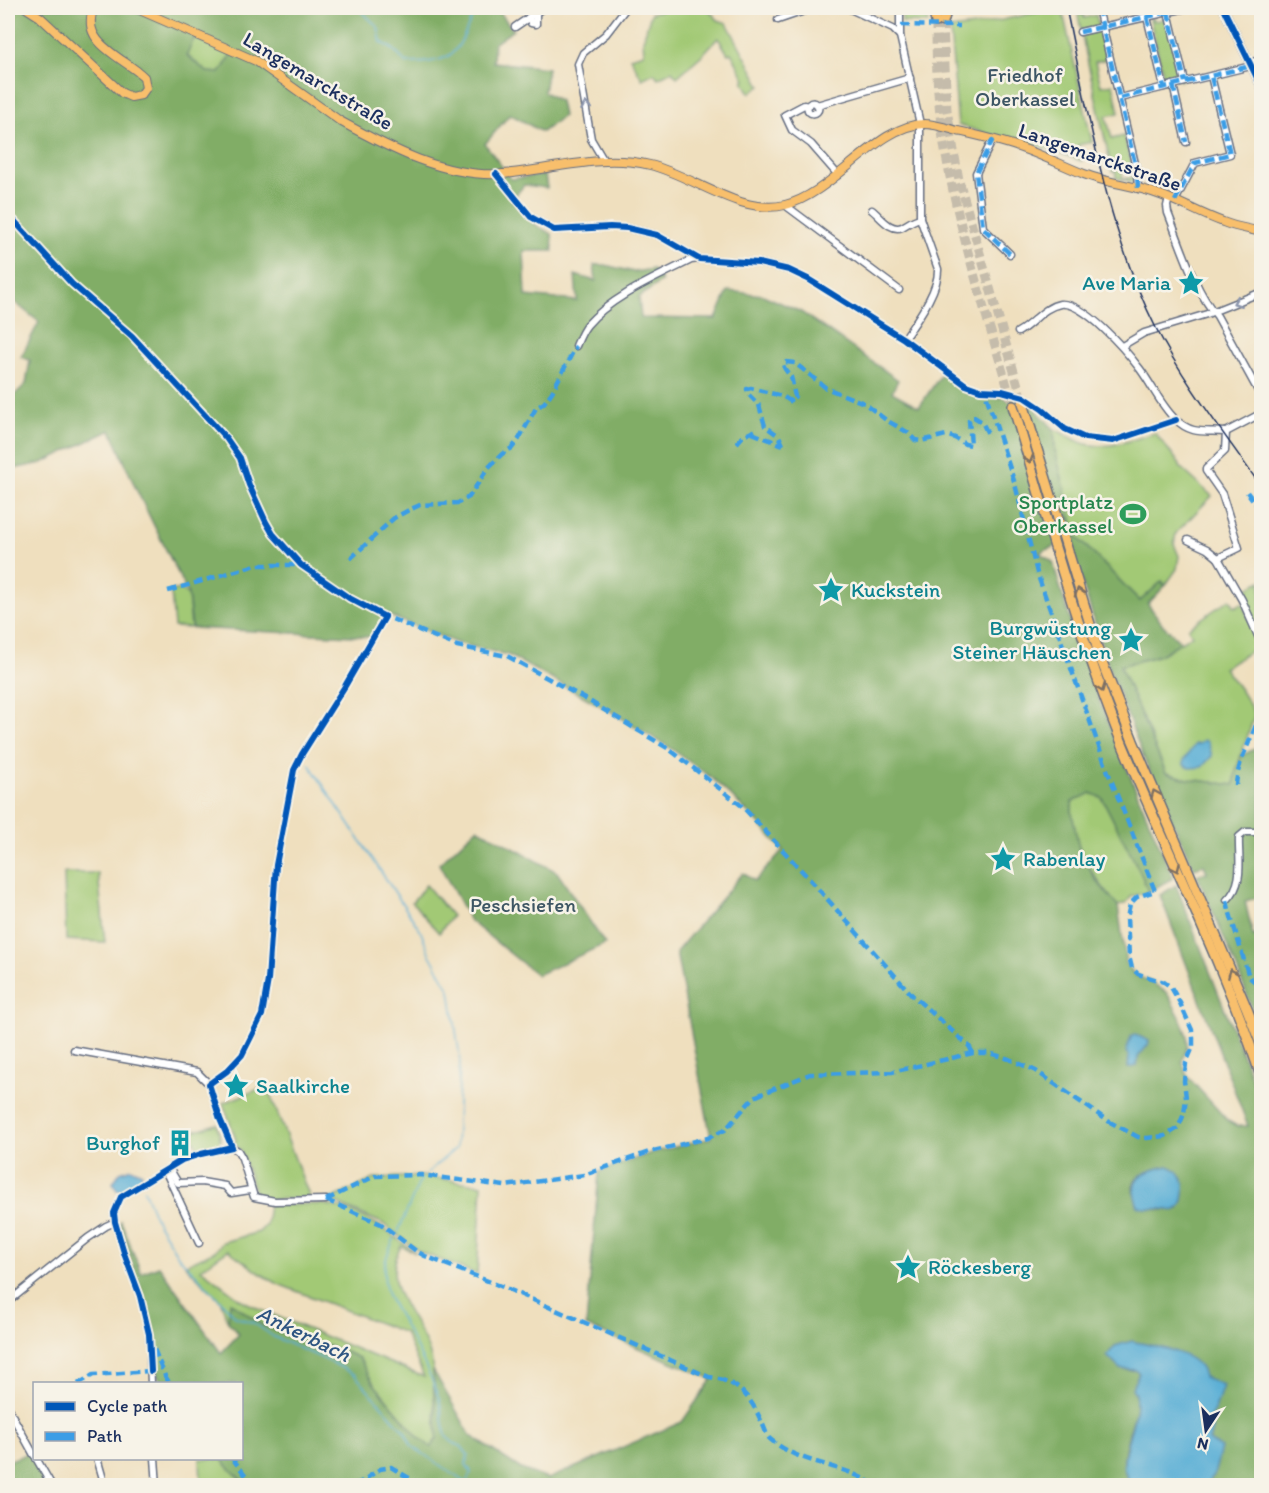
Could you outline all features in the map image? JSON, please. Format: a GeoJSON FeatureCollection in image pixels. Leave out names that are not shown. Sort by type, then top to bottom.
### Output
{"type":"FeatureCollection","features":[{"type":"Feature","properties":{"kind":"highway"},"geometry":{"type":"LineString","coordinates":[[934,8],[939,22],[945,8]]}},
{"type":"Feature","properties":{"kind":"highway"},"geometry":{"type":"LineString","coordinates":[[1023,403],[1100,657],[1262,1047]]}},
{"type":"Feature","properties":{"kind":"highway"},"geometry":{"type":"LineString","coordinates":[[1013,406],[1100,686],[1150,809],[1239,1013],[1262,1079]]}},
{"type":"Feature","properties":{"kind":"main road"},"geometry":{"type":"LineString","coordinates":[[26,8],[47,23],[122,93],[131,97],[141,95],[146,88],[144,77],[108,51],[94,36],[90,19],[94,8]]}},
{"type":"Feature","properties":{"kind":"main road","name":"Langemarckstraße"},"geometry":{"type":"LineString","coordinates":[[135,8],[256,61],[340,121],[406,154],[451,169],[496,174],[604,160],[635,162],[657,166],[746,204],[767,207],[785,206],[808,197],[891,135],[920,124],[1024,148],[1100,180],[1138,189],[1172,200],[1225,223],[1262,232]]}},
{"type":"Feature","properties":{"kind":"main road"},"geometry":{"type":"LineString","coordinates":[[1223,8],[1262,88]]}},
{"type":"Feature","properties":{"kind":"street"},"geometry":{"type":"LineString","coordinates":[[515,27],[543,8]]}},
{"type":"Feature","properties":{"kind":"street"},"geometry":{"type":"LineString","coordinates":[[604,160],[591,139],[578,64],[583,53],[606,34],[626,8]]}},
{"type":"Feature","properties":{"kind":"street"},"geometry":{"type":"LineString","coordinates":[[777,20],[813,8]]}},
{"type":"Feature","properties":{"kind":"street"},"geometry":{"type":"LineString","coordinates":[[848,8],[892,29],[900,36]]}},
{"type":"Feature","properties":{"kind":"street"},"geometry":{"type":"LineString","coordinates":[[900,8],[900,36],[920,124],[920,218],[938,269],[938,276],[904,339]]}},
{"type":"Feature","properties":{"kind":"street"},"geometry":{"type":"LineString","coordinates":[[1098,8],[1139,182],[1138,189]]}},
{"type":"Feature","properties":{"kind":"street"},"geometry":{"type":"LineString","coordinates":[[1080,32],[1148,17],[1157,11],[1168,12],[1186,8]]}},
{"type":"Feature","properties":{"kind":"street"},"geometry":{"type":"LineString","coordinates":[[1168,12],[1185,82]]}},
{"type":"Feature","properties":{"kind":"street"},"geometry":{"type":"LineString","coordinates":[[1148,17],[1164,87]]}},
{"type":"Feature","properties":{"kind":"street"},"geometry":{"type":"LineString","coordinates":[[1120,98],[1212,76],[1250,65],[1262,59]]}},
{"type":"Feature","properties":{"kind":"street"},"geometry":{"type":"LineString","coordinates":[[1212,76],[1230,154],[1195,164],[1167,206],[1173,227],[1201,292],[1262,398]]}},
{"type":"Feature","properties":{"kind":"street"},"geometry":{"type":"LineString","coordinates":[[838,175],[811,144],[792,130],[785,115],[804,105],[808,106],[813,103],[818,105],[910,78]]}},
{"type":"Feature","properties":{"kind":"street"},"geometry":{"type":"LineString","coordinates":[[1173,85],[1186,142]]}},
{"type":"Feature","properties":{"kind":"street"},"geometry":{"type":"LineString","coordinates":[[993,139],[976,173],[983,228],[1010,254]]}},
{"type":"Feature","properties":{"kind":"street"},"geometry":{"type":"LineString","coordinates":[[496,174],[531,217],[554,230],[610,227],[645,231],[669,241],[699,259]]}},
{"type":"Feature","properties":{"kind":"street"},"geometry":{"type":"LineString","coordinates":[[785,206],[899,290]]}},
{"type":"Feature","properties":{"kind":"street"},"geometry":{"type":"LineString","coordinates":[[872,210],[893,228],[901,228],[912,220],[920,218]]}},
{"type":"Feature","properties":{"kind":"street"},"geometry":{"type":"LineString","coordinates":[[576,346],[586,326],[623,296],[645,282],[691,260],[759,263],[789,270],[808,279],[904,339],[966,385],[980,390],[1002,391],[1024,397],[1037,404],[1065,429],[1085,438],[1113,441],[1176,420]]}},
{"type":"Feature","properties":{"kind":"street"},"geometry":{"type":"LineString","coordinates":[[1122,346],[1144,333],[1261,293]]}},
{"type":"Feature","properties":{"kind":"street"},"geometry":{"type":"LineString","coordinates":[[1018,332],[1029,326],[1049,308],[1065,304],[1082,312],[1122,346],[1176,420],[1196,431],[1226,432],[1262,413]]}},
{"type":"Feature","properties":{"kind":"street"},"geometry":{"type":"LineString","coordinates":[[1218,558],[1239,548],[1222,494],[1206,471],[1225,451],[1226,432]]}},
{"type":"Feature","properties":{"kind":"street"},"geometry":{"type":"LineString","coordinates":[[1188,540],[1207,549],[1218,558],[1242,600],[1262,645]]}},
{"type":"Feature","properties":{"kind":"street"},"geometry":{"type":"LineString","coordinates":[[1227,900],[1240,877],[1239,837],[1245,832],[1262,832]]}},
{"type":"Feature","properties":{"kind":"street"},"geometry":{"type":"LineString","coordinates":[[74,1050],[196,1072],[209,1084],[232,1147],[242,1158],[254,1197],[275,1202],[326,1200]]}},
{"type":"Feature","properties":{"kind":"street"},"geometry":{"type":"LineString","coordinates":[[152,1382],[149,1335],[140,1296],[125,1256],[114,1214],[121,1197],[167,1169],[191,1156],[232,1147]]}},
{"type":"Feature","properties":{"kind":"street"},"geometry":{"type":"LineString","coordinates":[[167,1169],[178,1183],[202,1182],[225,1186],[234,1194],[250,1190]]}},
{"type":"Feature","properties":{"kind":"street"},"geometry":{"type":"LineString","coordinates":[[167,1169],[199,1243]]}},
{"type":"Feature","properties":{"kind":"street"},"geometry":{"type":"LineString","coordinates":[[8,1302],[88,1238],[116,1222]]}},
{"type":"Feature","properties":{"kind":"street"},"geometry":{"type":"LineString","coordinates":[[8,1408],[33,1453]]}},
{"type":"Feature","properties":{"kind":"street"},"geometry":{"type":"LineString","coordinates":[[37,1460],[52,1485]]}},
{"type":"Feature","properties":{"kind":"street"},"geometry":{"type":"LineString","coordinates":[[98,1460],[105,1485]]}},
{"type":"Feature","properties":{"kind":"street"},"geometry":{"type":"LineString","coordinates":[[155,1460],[157,1485]]}},
{"type":"Feature","properties":{"kind":"green space"},"geometry":{"type":"Polygon","coordinates":[[[8,8],[497,8],[513,30],[494,44],[493,62],[548,68],[544,92],[560,101],[563,116],[542,132],[510,114],[485,144],[511,179],[545,175],[547,188],[524,185],[512,200],[537,226],[552,234],[553,251],[524,251],[526,296],[577,301],[575,275],[596,281],[594,265],[605,265],[634,272],[653,269],[662,281],[639,297],[641,318],[716,319],[728,291],[763,295],[801,312],[898,380],[892,392],[919,407],[942,373],[968,394],[998,397],[1030,404],[1054,429],[1055,450],[1076,536],[1140,601],[1162,581],[1165,586],[1148,604],[1163,625],[1181,642],[1160,655],[1120,666],[1166,773],[1188,779],[1234,785],[1236,770],[1242,755],[1261,746],[1261,897],[1245,901],[1253,936],[1261,934],[1261,1032],[1197,875],[1207,872],[1204,865],[1194,868],[1146,763],[1110,671],[1069,540],[1039,553],[1053,562],[1092,682],[1173,878],[1148,892],[1102,798],[1091,793],[1072,802],[1079,848],[1096,880],[1118,906],[1126,963],[1134,974],[1167,993],[1180,1017],[1187,1036],[1187,1047],[1182,1061],[1188,1077],[1228,1121],[1237,1126],[1248,1126],[1160,895],[1176,885],[1261,1102],[1261,1485],[1206,1485],[1214,1475],[1209,1441],[1212,1429],[1209,1419],[1216,1406],[1218,1394],[1204,1377],[1137,1371],[1139,1373],[1136,1384],[1137,1401],[1124,1459],[1125,1472],[1131,1485],[256,1486],[253,1482],[242,1481],[222,1460],[243,1460],[243,1382],[162,1382],[155,1372],[156,1336],[119,1223],[121,1221],[141,1273],[159,1266],[221,1353],[239,1334],[228,1322],[230,1302],[264,1326],[346,1352],[359,1358],[374,1384],[418,1437],[431,1447],[437,1438],[433,1370],[471,1436],[521,1469],[548,1479],[682,1422],[712,1379],[586,1326],[599,1172],[651,1153],[711,1138],[676,952],[743,873],[755,881],[783,850],[713,779],[669,747],[610,711],[508,655],[457,643],[385,614],[373,637],[192,628],[188,594],[136,489],[111,430],[42,463],[8,470],[8,401],[26,384],[30,360],[21,357],[39,322],[8,297],[8,8]],[[194,38],[187,55],[207,72],[220,73],[232,54],[194,38]],[[1163,1167],[1144,1174],[1136,1180],[1133,1189],[1137,1204],[1163,1210],[1179,1209],[1163,1167]]]}},
{"type":"Feature","properties":{"kind":"green space"},"geometry":{"type":"Polygon","coordinates":[[[671,8],[707,8],[718,20],[727,23],[761,86],[750,93],[731,53],[728,54],[718,38],[677,77],[672,71],[658,78],[654,73],[642,79],[630,57],[644,53],[643,40],[651,13],[671,8]]]}},
{"type":"Feature","properties":{"kind":"green space"},"geometry":{"type":"Polygon","coordinates":[[[902,8],[929,8],[928,23],[902,22],[902,8]]]}},
{"type":"Feature","properties":{"kind":"green space","name":"Friedhof Oberkassel"},"geometry":{"type":"Polygon","coordinates":[[[1062,8],[1092,142],[1078,145],[1082,161],[1029,143],[1028,146],[958,125],[950,29],[975,26],[1062,8]]]}},
{"type":"Feature","properties":{"kind":"green space"},"geometry":{"type":"Polygon","coordinates":[[[1083,14],[1084,18],[1096,15],[1107,59],[1095,62],[1101,86],[1113,84],[1119,113],[1106,116],[1112,139],[1124,136],[1132,165],[1121,168],[1123,179],[1135,177],[1135,182],[1116,178],[1116,171],[1112,171],[1078,15],[1083,14]]]}},
{"type":"Feature","properties":{"kind":"green space"},"geometry":{"type":"Polygon","coordinates":[[[1164,15],[1167,16],[1182,79],[1180,81],[1178,77],[1168,80],[1168,84],[1165,83],[1150,19],[1153,18],[1155,21],[1165,19],[1164,15]]]}},
{"type":"Feature","properties":{"kind":"green space"},"geometry":{"type":"Polygon","coordinates":[[[194,38],[232,54],[220,73],[207,72],[187,55],[194,38]]]}},
{"type":"Feature","properties":{"kind":"green space","name":"Sportplatz Oberkassel"},"geometry":{"type":"Polygon","coordinates":[[[1054,429],[1080,442],[1099,446],[1118,444],[1155,433],[1180,467],[1212,496],[1176,533],[1174,544],[1179,556],[1177,569],[1165,586],[1163,582],[1140,601],[1076,536],[1055,450],[1054,429]]]}},
{"type":"Feature","properties":{"kind":"green space"},"geometry":{"type":"Polygon","coordinates":[[[1261,581],[1261,639],[1242,591],[1261,581]]]}},
{"type":"Feature","properties":{"kind":"green space"},"geometry":{"type":"Polygon","coordinates":[[[181,589],[188,595],[191,628],[174,627],[171,591],[181,589]]]}},
{"type":"Feature","properties":{"kind":"green space"},"geometry":{"type":"Polygon","coordinates":[[[1230,599],[1235,607],[1242,603],[1260,645],[1224,668],[1255,714],[1236,770],[1234,785],[1188,779],[1166,773],[1120,666],[1160,655],[1192,635],[1188,628],[1230,599]]]}},
{"type":"Feature","properties":{"kind":"green space"},"geometry":{"type":"Polygon","coordinates":[[[1091,793],[1102,798],[1148,892],[1132,896],[1126,903],[1118,906],[1084,858],[1075,831],[1072,801],[1091,793]]]}},
{"type":"Feature","properties":{"kind":"green space","name":"Peschsiefen"},"geometry":{"type":"Polygon","coordinates":[[[477,828],[557,872],[605,944],[537,975],[470,921],[439,864],[477,828]]]}},
{"type":"Feature","properties":{"kind":"green space"},"geometry":{"type":"Polygon","coordinates":[[[64,873],[98,873],[105,942],[66,940],[64,873]]]}},
{"type":"Feature","properties":{"kind":"green space"},"geometry":{"type":"Polygon","coordinates":[[[426,885],[452,916],[439,933],[412,902],[426,885]]]}},
{"type":"Feature","properties":{"kind":"green space"},"geometry":{"type":"Polygon","coordinates":[[[267,1086],[310,1198],[266,1200],[256,1196],[241,1151],[234,1144],[236,1140],[223,1103],[267,1086]]]}},
{"type":"Feature","properties":{"kind":"green space"},"geometry":{"type":"Polygon","coordinates":[[[217,1124],[221,1142],[218,1146],[198,1150],[189,1132],[217,1124]]]}},
{"type":"Feature","properties":{"kind":"green space"},"geometry":{"type":"Polygon","coordinates":[[[422,1176],[482,1185],[477,1274],[420,1252],[382,1223],[329,1200],[376,1178],[422,1176]]]}},
{"type":"Feature","properties":{"kind":"green space"},"geometry":{"type":"Polygon","coordinates":[[[321,1204],[348,1210],[372,1222],[416,1253],[401,1246],[395,1261],[394,1275],[402,1300],[431,1357],[437,1438],[431,1448],[418,1437],[374,1384],[359,1358],[264,1326],[231,1302],[228,1322],[220,1300],[185,1265],[215,1251],[223,1242],[259,1232],[266,1225],[269,1205],[321,1204]],[[228,1250],[201,1269],[240,1299],[259,1309],[424,1377],[405,1333],[278,1284],[228,1250]]]}},
{"type":"Feature","properties":{"kind":"green space"},"geometry":{"type":"Polygon","coordinates":[[[29,1453],[46,1482],[41,1485],[8,1485],[8,1461],[29,1453]]]}},
{"type":"Feature","properties":{"kind":"green space"},"geometry":{"type":"Polygon","coordinates":[[[200,1460],[222,1460],[242,1481],[231,1485],[201,1485],[200,1460]]]}},
{"type":"Feature","properties":{"kind":"water"},"geometry":{"type":"Polygon","coordinates":[[[1204,740],[1208,742],[1212,756],[1202,767],[1189,768],[1184,765],[1184,760],[1195,744],[1204,740]]]}},
{"type":"Feature","properties":{"kind":"water"},"geometry":{"type":"Polygon","coordinates":[[[1134,1034],[1149,1041],[1138,1057],[1137,1066],[1128,1068],[1129,1056],[1126,1052],[1134,1034]]]}},
{"type":"Feature","properties":{"kind":"water"},"geometry":{"type":"Polygon","coordinates":[[[1168,1166],[1178,1171],[1182,1177],[1184,1193],[1179,1208],[1173,1211],[1138,1206],[1134,1188],[1139,1177],[1168,1166]]]}},
{"type":"Feature","properties":{"kind":"water"},"geometry":{"type":"Polygon","coordinates":[[[131,1168],[142,1173],[141,1179],[123,1191],[117,1190],[113,1183],[120,1172],[131,1168]]]}},
{"type":"Feature","properties":{"kind":"water"},"geometry":{"type":"Polygon","coordinates":[[[1132,1341],[1185,1356],[1201,1368],[1204,1377],[1223,1385],[1209,1419],[1212,1429],[1209,1441],[1221,1448],[1214,1475],[1206,1485],[1131,1485],[1127,1479],[1124,1458],[1135,1415],[1135,1396],[1132,1388],[1139,1373],[1136,1370],[1120,1369],[1107,1356],[1115,1346],[1132,1341]]]}},
{"type":"Feature","properties":{"kind":"waterway"},"geometry":{"type":"LineString","coordinates":[[358,8],[378,27],[381,42],[394,50],[406,63],[437,61],[454,52],[476,8]]}},
{"type":"Feature","properties":{"kind":"waterway","name":"Peschsiefen"},"geometry":{"type":"LineString","coordinates":[[309,764],[420,930],[430,955],[450,990],[460,1058],[456,1148],[427,1173]]}},
{"type":"Feature","properties":{"kind":"waterway","name":"Peschsiefen"},"geometry":{"type":"LineString","coordinates":[[398,1232],[421,1178]]}},
{"type":"Feature","properties":{"kind":"waterway","name":"Ankerbach"},"geometry":{"type":"LineString","coordinates":[[144,1190],[157,1222],[178,1256],[236,1317],[254,1323],[274,1337],[355,1375],[405,1432],[412,1446],[470,1486]]}},
{"type":"Feature","properties":{"kind":"waterway","name":"Peschsiefen"},"geometry":{"type":"LineString","coordinates":[[394,1238],[385,1264],[384,1277],[387,1292],[431,1378],[440,1403],[445,1432],[448,1438],[461,1446],[468,1455],[466,1464],[471,1472],[467,1481]]}},
{"type":"Feature","properties":{"kind":"tunnel"},"geometry":{"type":"LineString","coordinates":[[936,22],[939,104],[948,167],[973,270],[1013,406]]}},
{"type":"Feature","properties":{"kind":"tunnel"},"geometry":{"type":"LineString","coordinates":[[943,22],[947,110],[959,180],[1023,403]]}},
{"type":"Feature","properties":{"kind":"tram line"},"geometry":{"type":"LineString","coordinates":[[1066,8],[1101,171],[1124,252],[1139,291],[1167,349],[1206,410],[1262,488]]}},
{"type":"Feature","properties":{"kind":"marked path"},"geometry":{"type":"LineString","coordinates":[[1098,8],[1137,172],[1138,189]]}},
{"type":"Feature","properties":{"kind":"marked path"},"geometry":{"type":"LineString","coordinates":[[1080,32],[1186,8]]}},
{"type":"Feature","properties":{"kind":"marked path"},"geometry":{"type":"LineString","coordinates":[[1168,12],[1185,82]]}},
{"type":"Feature","properties":{"kind":"marked path"},"geometry":{"type":"LineString","coordinates":[[1147,17],[1164,87]]}},
{"type":"Feature","properties":{"kind":"marked path"},"geometry":{"type":"LineString","coordinates":[[901,25],[960,26]]}},
{"type":"Feature","properties":{"kind":"marked path"},"geometry":{"type":"LineString","coordinates":[[1120,98],[1251,66]]}},
{"type":"Feature","properties":{"kind":"marked path"},"geometry":{"type":"LineString","coordinates":[[1175,201],[1195,163],[1230,154],[1211,76]]}},
{"type":"Feature","properties":{"kind":"marked path"},"geometry":{"type":"LineString","coordinates":[[1173,85],[1186,142]]}},
{"type":"Feature","properties":{"kind":"marked path"},"geometry":{"type":"LineString","coordinates":[[993,139],[976,173],[983,228],[1010,254]]}},
{"type":"Feature","properties":{"kind":"marked path"},"geometry":{"type":"LineString","coordinates":[[350,559],[394,518],[411,509],[420,505],[458,503],[469,497],[488,468],[519,439],[536,408],[544,403],[552,392],[576,346]]}},
{"type":"Feature","properties":{"kind":"marked path"},"geometry":{"type":"LineString","coordinates":[[783,445],[779,436],[765,426],[759,405],[748,394],[747,389],[782,396],[792,402],[795,396],[791,377],[783,365],[786,362],[795,363],[826,388],[864,403],[915,440],[921,441],[946,435],[971,445],[969,420],[971,417],[982,422],[989,436]]}},
{"type":"Feature","properties":{"kind":"marked path"},"geometry":{"type":"LineString","coordinates":[[326,1200],[375,1176],[421,1175],[505,1186],[584,1175],[649,1152],[708,1138],[725,1130],[754,1097],[810,1074],[892,1072],[973,1053],[989,1053],[1036,1071],[1108,1121],[1138,1137],[1165,1136],[1178,1128],[1184,1114],[1186,1098],[1184,1081],[1186,1063],[1193,1047],[1192,1030],[1171,987],[1164,982],[1138,974],[1132,968],[1127,918],[1130,904],[1137,897],[1155,891],[1108,772],[1037,573],[1015,484],[986,390]]}},
{"type":"Feature","properties":{"kind":"marked path"},"geometry":{"type":"LineString","coordinates":[[737,443],[743,436],[756,430]]}},
{"type":"Feature","properties":{"kind":"marked path"},"geometry":{"type":"LineString","coordinates":[[752,433],[783,445]]}},
{"type":"Feature","properties":{"kind":"marked path"},"geometry":{"type":"LineString","coordinates":[[1247,492],[1262,512]]}},
{"type":"Feature","properties":{"kind":"marked path"},"geometry":{"type":"LineString","coordinates":[[168,591],[256,565],[301,565]]}},
{"type":"Feature","properties":{"kind":"marked path"},"geometry":{"type":"LineString","coordinates":[[380,614],[457,646],[507,656],[591,702],[669,749],[742,806],[912,995],[969,1046],[973,1053]]}},
{"type":"Feature","properties":{"kind":"marked path"},"geometry":{"type":"LineString","coordinates":[[1236,785],[1240,764],[1262,707]]}},
{"type":"Feature","properties":{"kind":"marked path"},"geometry":{"type":"LineString","coordinates":[[1227,900],[1249,977],[1262,988]]}},
{"type":"Feature","properties":{"kind":"marked path"},"geometry":{"type":"LineString","coordinates":[[326,1200],[381,1224],[425,1256],[508,1289],[709,1377],[736,1386],[753,1405],[770,1439],[796,1455],[850,1472],[875,1486]]}},
{"type":"Feature","properties":{"kind":"marked path"},"geometry":{"type":"LineString","coordinates":[[154,1349],[169,1382]]}},
{"type":"Feature","properties":{"kind":"marked path"},"geometry":{"type":"LineString","coordinates":[[81,1382],[93,1375],[151,1371]]}},
{"type":"Feature","properties":{"kind":"marked path"},"geometry":{"type":"LineString","coordinates":[[234,1460],[254,1486]]}},
{"type":"Feature","properties":{"kind":"marked path"},"geometry":{"type":"LineString","coordinates":[[355,1486],[380,1469],[391,1467],[422,1486]]}},
{"type":"Feature","properties":{"kind":"cycle path"},"geometry":{"type":"LineString","coordinates":[[1223,8],[1262,88]]}},
{"type":"Feature","properties":{"kind":"cycle path"},"geometry":{"type":"LineString","coordinates":[[496,174],[531,217],[554,230],[627,228],[657,235],[699,259],[759,263],[789,270],[808,279],[904,339],[966,385],[980,390],[1002,391],[1024,397],[1065,429],[1085,438],[1113,441],[1176,420]]}},
{"type":"Feature","properties":{"kind":"cycle path"},"geometry":{"type":"LineString","coordinates":[[8,214],[72,284],[132,336],[226,438],[240,458],[249,485],[273,534],[301,565],[349,598],[385,617],[294,770],[276,865],[268,980],[262,1015],[242,1055],[227,1071],[209,1084],[232,1147],[182,1160],[121,1197],[114,1213],[125,1256],[140,1296],[149,1334],[151,1371]]}},
{"type":"Feature","properties":{"kind":"place","name":"Ave Maria"},"geometry":{"type":"Point","coordinates":[1191,283]}},
{"type":"Feature","properties":{"kind":"place","name":"Sportplatz Oberkassel"},"geometry":{"type":"Point","coordinates":[1133,514]}},
{"type":"Feature","properties":{"kind":"place","name":"Kuckstein"},"geometry":{"type":"Point","coordinates":[831,590]}},
{"type":"Feature","properties":{"kind":"place","name":"Burgwüstung Steiner Häuschen"},"geometry":{"type":"Point","coordinates":[1131,640]}},
{"type":"Feature","properties":{"kind":"place","name":"Rabenlay"},"geometry":{"type":"Point","coordinates":[1003,859]}},
{"type":"Feature","properties":{"kind":"place","name":"Saalkirche"},"geometry":{"type":"Point","coordinates":[236,1086]}},
{"type":"Feature","properties":{"kind":"place","name":"Burghof"},"geometry":{"type":"Point","coordinates":[180,1143]}},
{"type":"Feature","properties":{"kind":"place","name":"Röckesberg"},"geometry":{"type":"Point","coordinates":[908,1267]}}]}
